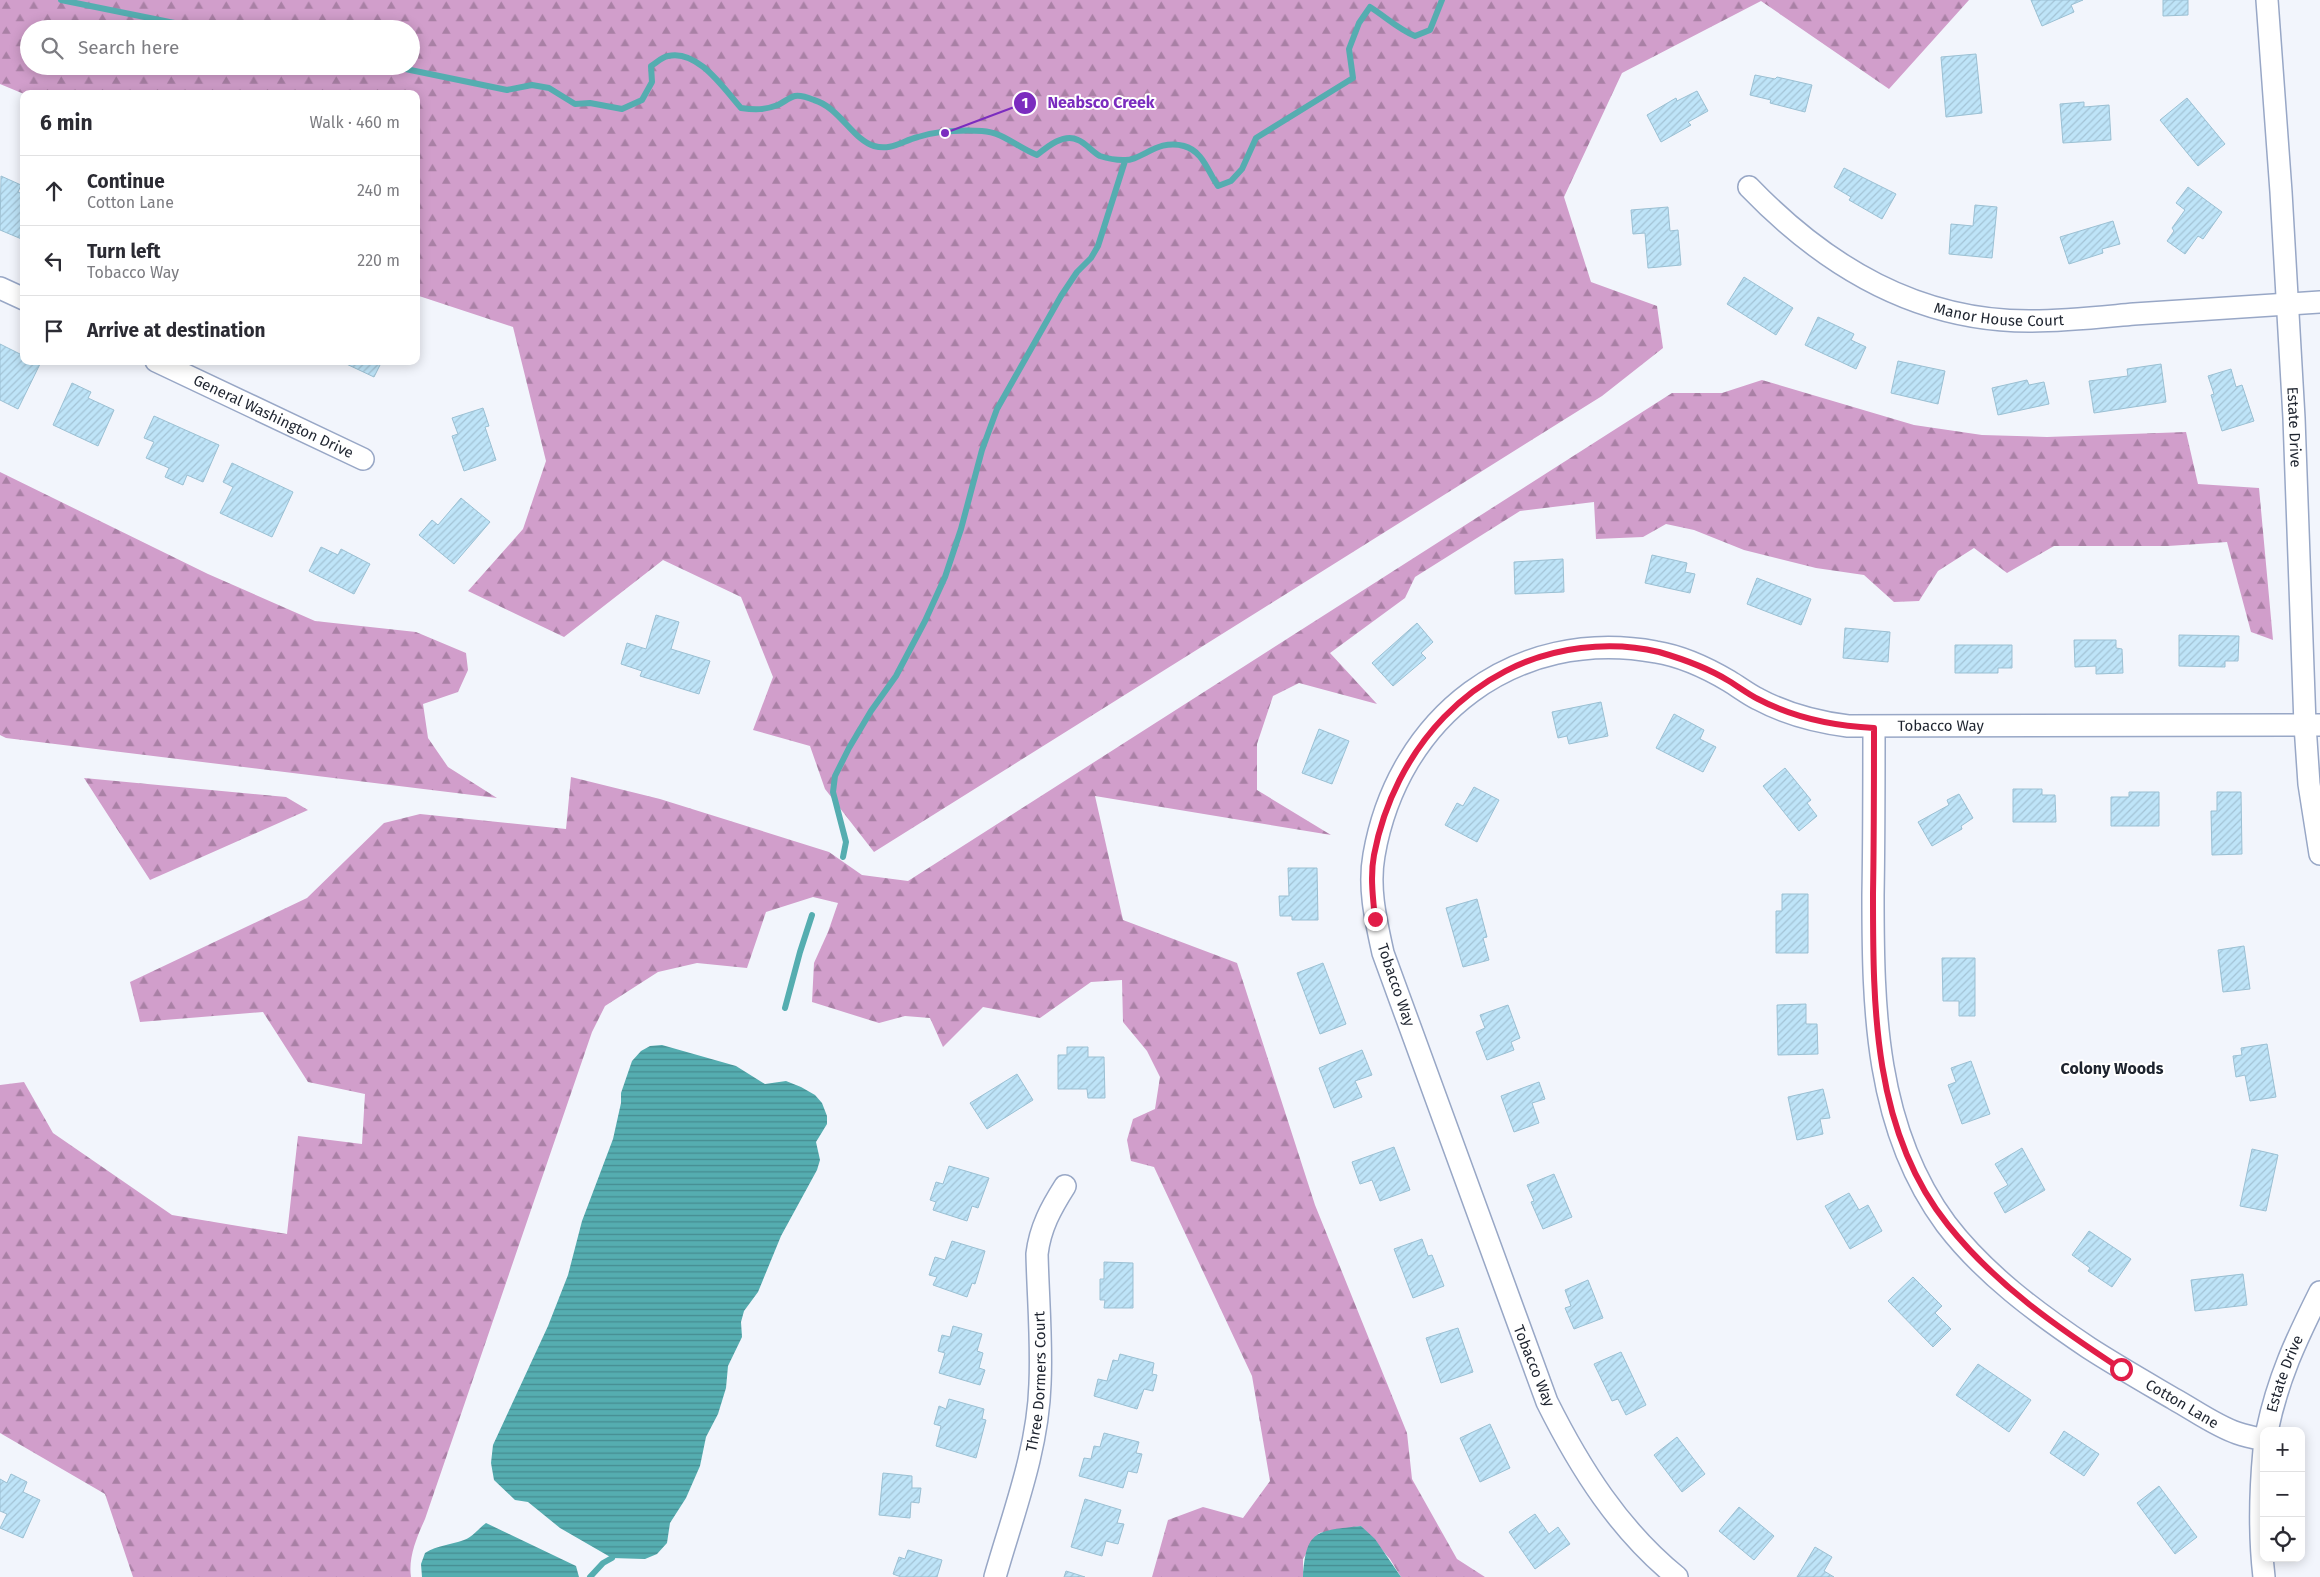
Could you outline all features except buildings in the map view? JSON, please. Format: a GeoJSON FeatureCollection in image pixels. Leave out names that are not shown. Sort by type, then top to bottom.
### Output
{"type":"FeatureCollection","features":[{"type":"Feature","properties":{"kind":"street","name":"Estate Drive"},"geometry":{"type":"LineString","coordinates":[[2266,0],[2287,304],[2298,519],[2312,725],[2310,784],[2320,854]]}},
{"type":"Feature","properties":{"kind":"street","name":"Manor House Court"},"geometry":{"type":"LineString","coordinates":[[1749,188],[1780,220],[1855,275],[1888,291],[1932,306],[1970,316],[2032,321],[2320,302]]}},
{"type":"Feature","properties":{"kind":"street"},"geometry":{"type":"LineString","coordinates":[[0,288],[20,297]]}},
{"type":"Feature","properties":{"kind":"street","name":"General Washington Drive"},"geometry":{"type":"LineString","coordinates":[[164,365],[363,459]]}},
{"type":"Feature","properties":{"kind":"street","name":"Tobacco Way"},"geometry":{"type":"LineString","coordinates":[[1677,1577],[1635,1538],[1603,1499],[1570,1448],[1547,1402],[1383,953],[1375,919],[1372,884],[1374,856],[1382,821],[1393,793],[1410,760],[1426,736],[1450,710],[1475,688],[1503,671],[1533,658],[1565,650],[1598,646],[1624,647],[1658,652],[1697,665],[1728,680],[1756,699],[1788,713],[1821,722],[1874,728],[2312,725]]}},
{"type":"Feature","properties":{"kind":"street","name":"Cotton Lane"},"geometry":{"type":"LineString","coordinates":[[1874,728],[1874,1005],[1881,1062],[1889,1103],[1905,1151],[1924,1188],[1946,1224],[1973,1254],[2010,1290],[2052,1323],[2121,1369],[2206,1417],[2236,1433],[2260,1439]]}},
{"type":"Feature","properties":{"kind":"street","name":"Three Dormers Court"},"geometry":{"type":"LineString","coordinates":[[995,1577],[1030,1457],[1035,1428],[1040,1385],[1037,1254],[1039,1238],[1050,1209],[1065,1186]]}},
{"type":"Feature","properties":{"kind":"street","name":"Estate Drive"},"geometry":{"type":"LineString","coordinates":[[2268,1427],[2272,1403],[2286,1362],[2320,1292]]}},
{"type":"Feature","properties":{"kind":"street"},"geometry":{"type":"LineString","coordinates":[[2262,1472],[2259,1500],[2260,1540],[2264,1577]]}},
{"type":"Feature","properties":{"kind":"green space"},"geometry":{"type":"Polygon","coordinates":[[[0,0],[1969,0],[1889,89],[1761,1],[1622,73],[1564,197],[1591,282],[1657,306],[1663,348],[1602,396],[874,852],[825,789],[810,746],[753,730],[773,677],[741,597],[663,560],[564,637],[468,591],[523,529],[546,461],[513,327],[420,296],[420,90],[20,90],[20,92],[0,84],[0,0]]]}},
{"type":"Feature","properties":{"kind":"green space"},"geometry":{"type":"Polygon","coordinates":[[[1762,380],[1914,425],[1982,435],[2047,437],[2186,432],[2198,484],[2259,488],[2273,640],[2251,632],[2227,542],[2168,546],[2054,546],[2007,573],[1974,548],[1938,571],[1919,601],[1894,602],[1864,575],[1816,568],[1744,550],[1694,530],[1666,524],[1643,537],[1596,539],[1594,502],[1520,511],[1415,577],[1405,598],[1330,653],[1377,704],[1299,683],[1273,696],[1257,744],[1257,790],[1331,835],[1095,796],[1123,920],[1237,963],[1315,1205],[1407,1433],[1412,1479],[1457,1559],[1485,1577],[1401,1577],[1390,1559],[1361,1526],[1319,1533],[1303,1559],[1303,1577],[1152,1577],[1168,1520],[1203,1507],[1243,1518],[1270,1481],[1252,1376],[1154,1167],[1131,1161],[1127,1140],[1133,1119],[1155,1109],[1160,1077],[1147,1051],[1123,1022],[1122,980],[1091,982],[1040,1018],[983,1007],[943,1047],[930,1018],[905,1016],[879,1023],[812,1002],[814,963],[838,903],[813,897],[766,912],[747,968],[697,963],[658,972],[605,1006],[592,1032],[425,1519],[416,1540],[411,1562],[411,1577],[133,1577],[105,1494],[0,1433],[0,1085],[24,1082],[53,1133],[172,1215],[287,1234],[298,1136],[362,1144],[365,1094],[308,1082],[263,1012],[140,1022],[130,982],[307,898],[384,823],[420,814],[566,829],[571,777],[660,799],[829,852],[862,875],[908,881],[1672,393],[1722,393],[1762,380]]]}},
{"type":"Feature","properties":{"kind":"green space"},"geometry":{"type":"Polygon","coordinates":[[[0,472],[208,574],[315,621],[416,632],[466,653],[468,670],[458,692],[423,704],[428,738],[448,767],[497,798],[6,738],[0,735],[0,472]]]}},
{"type":"Feature","properties":{"kind":"green space"},"geometry":{"type":"Polygon","coordinates":[[[84,778],[286,797],[308,810],[150,880],[84,778]]]}},
{"type":"Feature","properties":{"kind":"water"},"geometry":{"type":"Polygon","coordinates":[[[662,1045],[736,1066],[765,1084],[786,1081],[801,1087],[815,1095],[822,1103],[827,1116],[827,1124],[816,1142],[820,1160],[817,1170],[781,1236],[758,1292],[744,1311],[741,1322],[742,1337],[728,1366],[726,1388],[718,1414],[706,1437],[700,1466],[686,1498],[670,1523],[667,1543],[657,1554],[645,1559],[612,1558],[560,1528],[528,1502],[515,1500],[494,1480],[491,1463],[493,1445],[548,1326],[568,1275],[582,1221],[613,1139],[621,1103],[621,1093],[632,1061],[641,1051],[650,1046],[662,1045]]]}},
{"type":"Feature","properties":{"kind":"water"},"geometry":{"type":"Polygon","coordinates":[[[486,1523],[576,1566],[579,1577],[422,1577],[421,1564],[425,1553],[435,1548],[467,1539],[486,1523]]]}},
{"type":"Feature","properties":{"kind":"water"},"geometry":{"type":"Polygon","coordinates":[[[1361,1526],[1375,1539],[1401,1577],[1303,1577],[1307,1549],[1317,1535],[1334,1529],[1361,1526]]]}},
{"type":"Feature","properties":{"kind":"waterway"},"geometry":{"type":"LineString","coordinates":[[61,0],[160,20]]}},
{"type":"Feature","properties":{"kind":"waterway"},"geometry":{"type":"LineString","coordinates":[[420,72],[507,90],[532,85],[549,88],[575,104],[590,103],[622,109],[642,100],[652,82],[651,66],[668,56],[679,55],[700,64],[718,81],[741,108],[764,109],[778,105],[795,96],[807,98],[831,109],[859,137],[866,143],[874,146],[891,146],[941,132],[982,131],[1004,137],[1037,155],[1062,139],[1073,138],[1081,141],[1100,156],[1111,159],[1130,160],[1158,147],[1174,144],[1184,146],[1196,152],[1218,186],[1231,181],[1242,169],[1256,138],[1353,78],[1349,49],[1359,23],[1370,7],[1415,36],[1430,30],[1442,0]]}},
{"type":"Feature","properties":{"kind":"waterway"},"geometry":{"type":"LineString","coordinates":[[843,857],[846,842],[833,792],[835,776],[871,711],[896,676],[925,621],[945,577],[961,529],[982,450],[997,409],[1061,296],[1077,272],[1091,258],[1098,246],[1125,161]]}},
{"type":"Feature","properties":{"kind":"waterway"},"geometry":{"type":"LineString","coordinates":[[785,1008],[812,915]]}},
{"type":"Feature","properties":{"kind":"waterway"},"geometry":{"type":"LineString","coordinates":[[590,1577],[603,1563],[612,1558]]}},
{"type":"Feature","properties":{"kind":"place","name":"Neabsco Creek"},"geometry":{"type":"Point","coordinates":[945,133]}},
{"type":"Feature","properties":{"kind":"district","name":"Colony Woods"},"geometry":{"type":"Point","coordinates":[2112,1068]}},
{"type":"Feature","properties":{"kind":"route"},"geometry":{"type":"LineString","coordinates":[[1375,919],[1372,884],[1374,856],[1382,821],[1393,793],[1410,760],[1426,736],[1450,710],[1475,688],[1503,671],[1533,658],[1565,650],[1598,646],[1624,647],[1658,652],[1697,665],[1728,680],[1756,699],[1788,713],[1821,722],[1874,728],[1874,1005],[1881,1062],[1889,1103],[1905,1151],[1924,1188],[1946,1224],[1973,1254],[2010,1290],[2052,1323],[2121,1369]]}}]}
